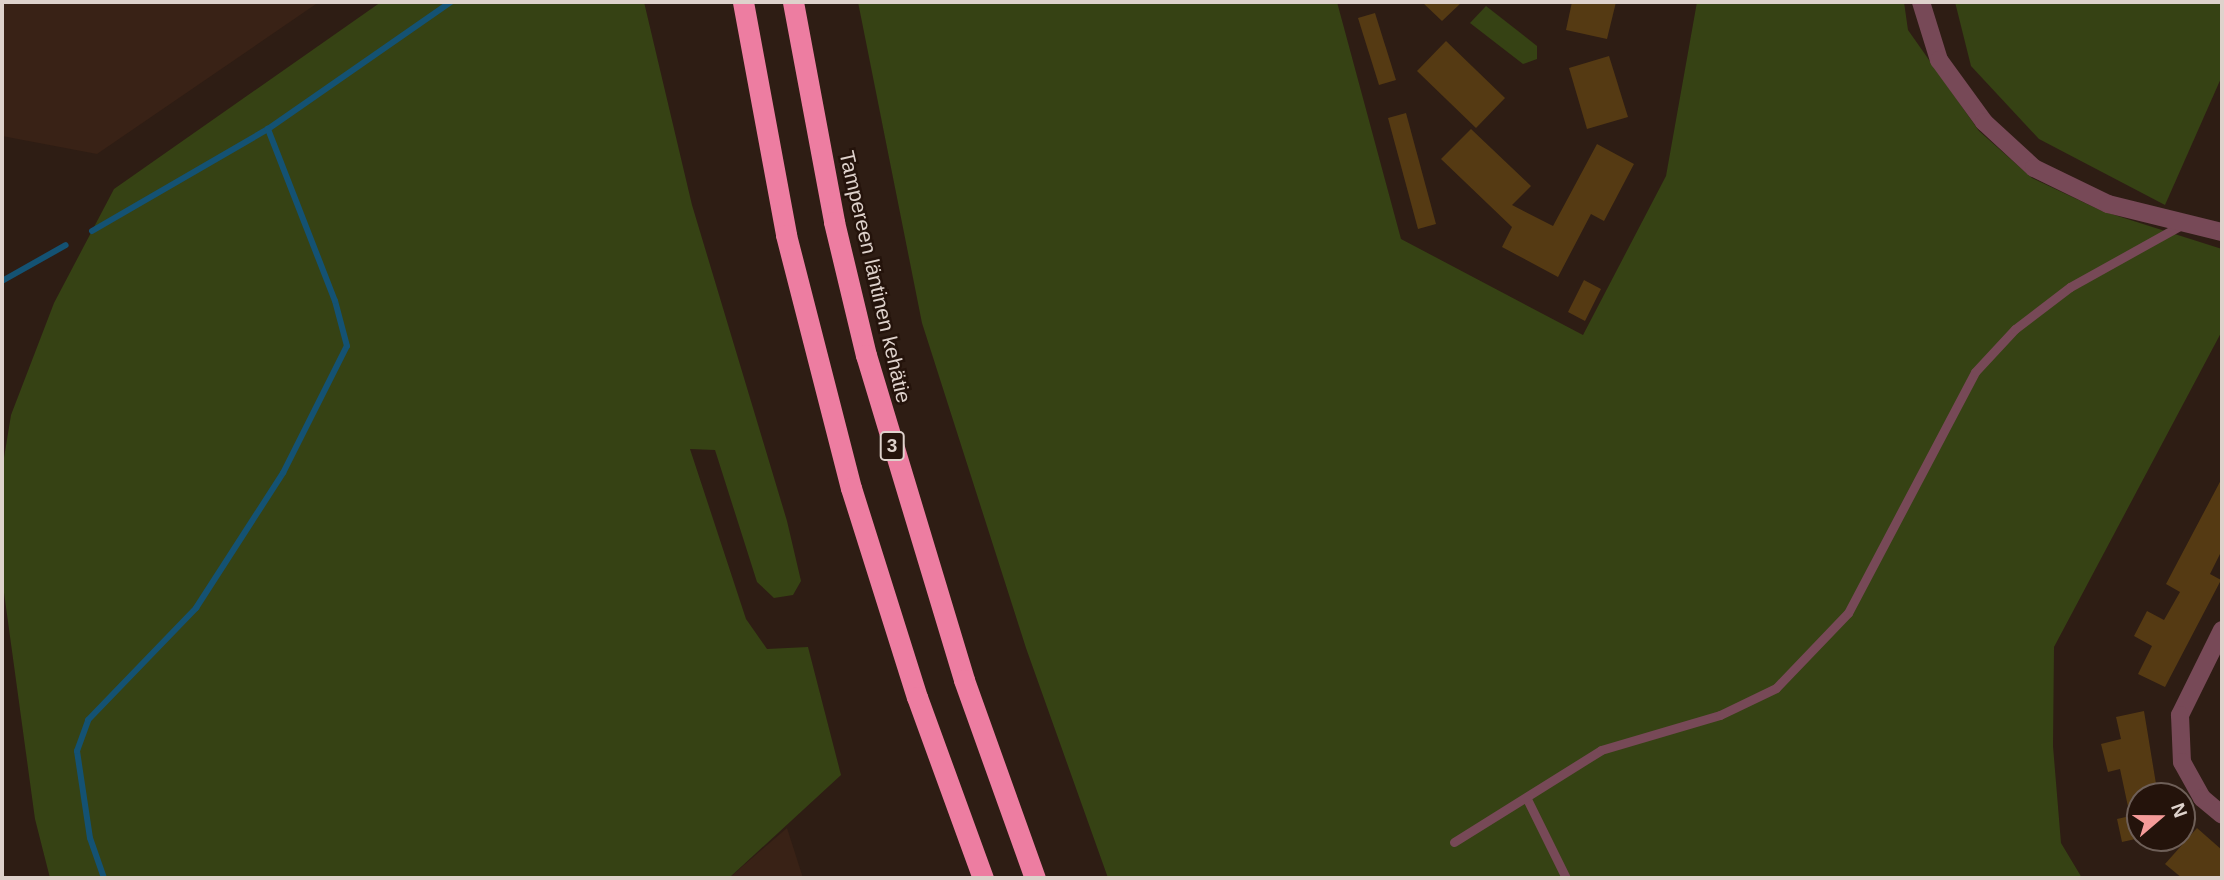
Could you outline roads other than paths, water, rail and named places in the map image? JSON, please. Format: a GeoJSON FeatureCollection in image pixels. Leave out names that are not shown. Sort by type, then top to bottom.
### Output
{"type":"FeatureCollection","features":[{"type":"Feature","properties":{"kind":"highway"},"geometry":{"type":"LineString","coordinates":[[743,2],[786,235],[847,475],[917,697],[983,878]]}},
{"type":"Feature","properties":{"kind":"highway","name":"Tampereen läntinen kehätie"},"geometry":{"type":"LineString","coordinates":[[793,2],[834,222],[870,368],[964,680],[1035,878]]}},
{"type":"Feature","properties":{"kind":"street"},"geometry":{"type":"LineString","coordinates":[[1921,2],[1939,60],[1984,122],[2034,168],[2108,204],[2222,232]]}},
{"type":"Feature","properties":{"kind":"street"},"geometry":{"type":"LineString","coordinates":[[2222,630],[2179,715],[2182,762],[2202,798],[2222,815]]}},
{"type":"Feature","properties":{"kind":"lane"},"geometry":{"type":"LineString","coordinates":[[1454,842],[1527,799],[1601,750],[1720,715],[1776,688],[1848,613],[1889,525],[1975,372],[2015,329],[2070,287],[2185,223]]}},
{"type":"Feature","properties":{"kind":"lane"},"geometry":{"type":"LineString","coordinates":[[1527,799],[1566,878]]}},
{"type":"Feature","properties":{"kind":"waterway"},"geometry":{"type":"LineString","coordinates":[[92,231],[268,129],[451,2]]}},
{"type":"Feature","properties":{"kind":"waterway"},"geometry":{"type":"LineString","coordinates":[[104,878],[90,838],[77,751],[88,720],[196,608],[283,473],[347,346],[335,301],[268,129]]}},
{"type":"Feature","properties":{"kind":"waterway"},"geometry":{"type":"LineString","coordinates":[[2,281],[66,245]]}}]}
